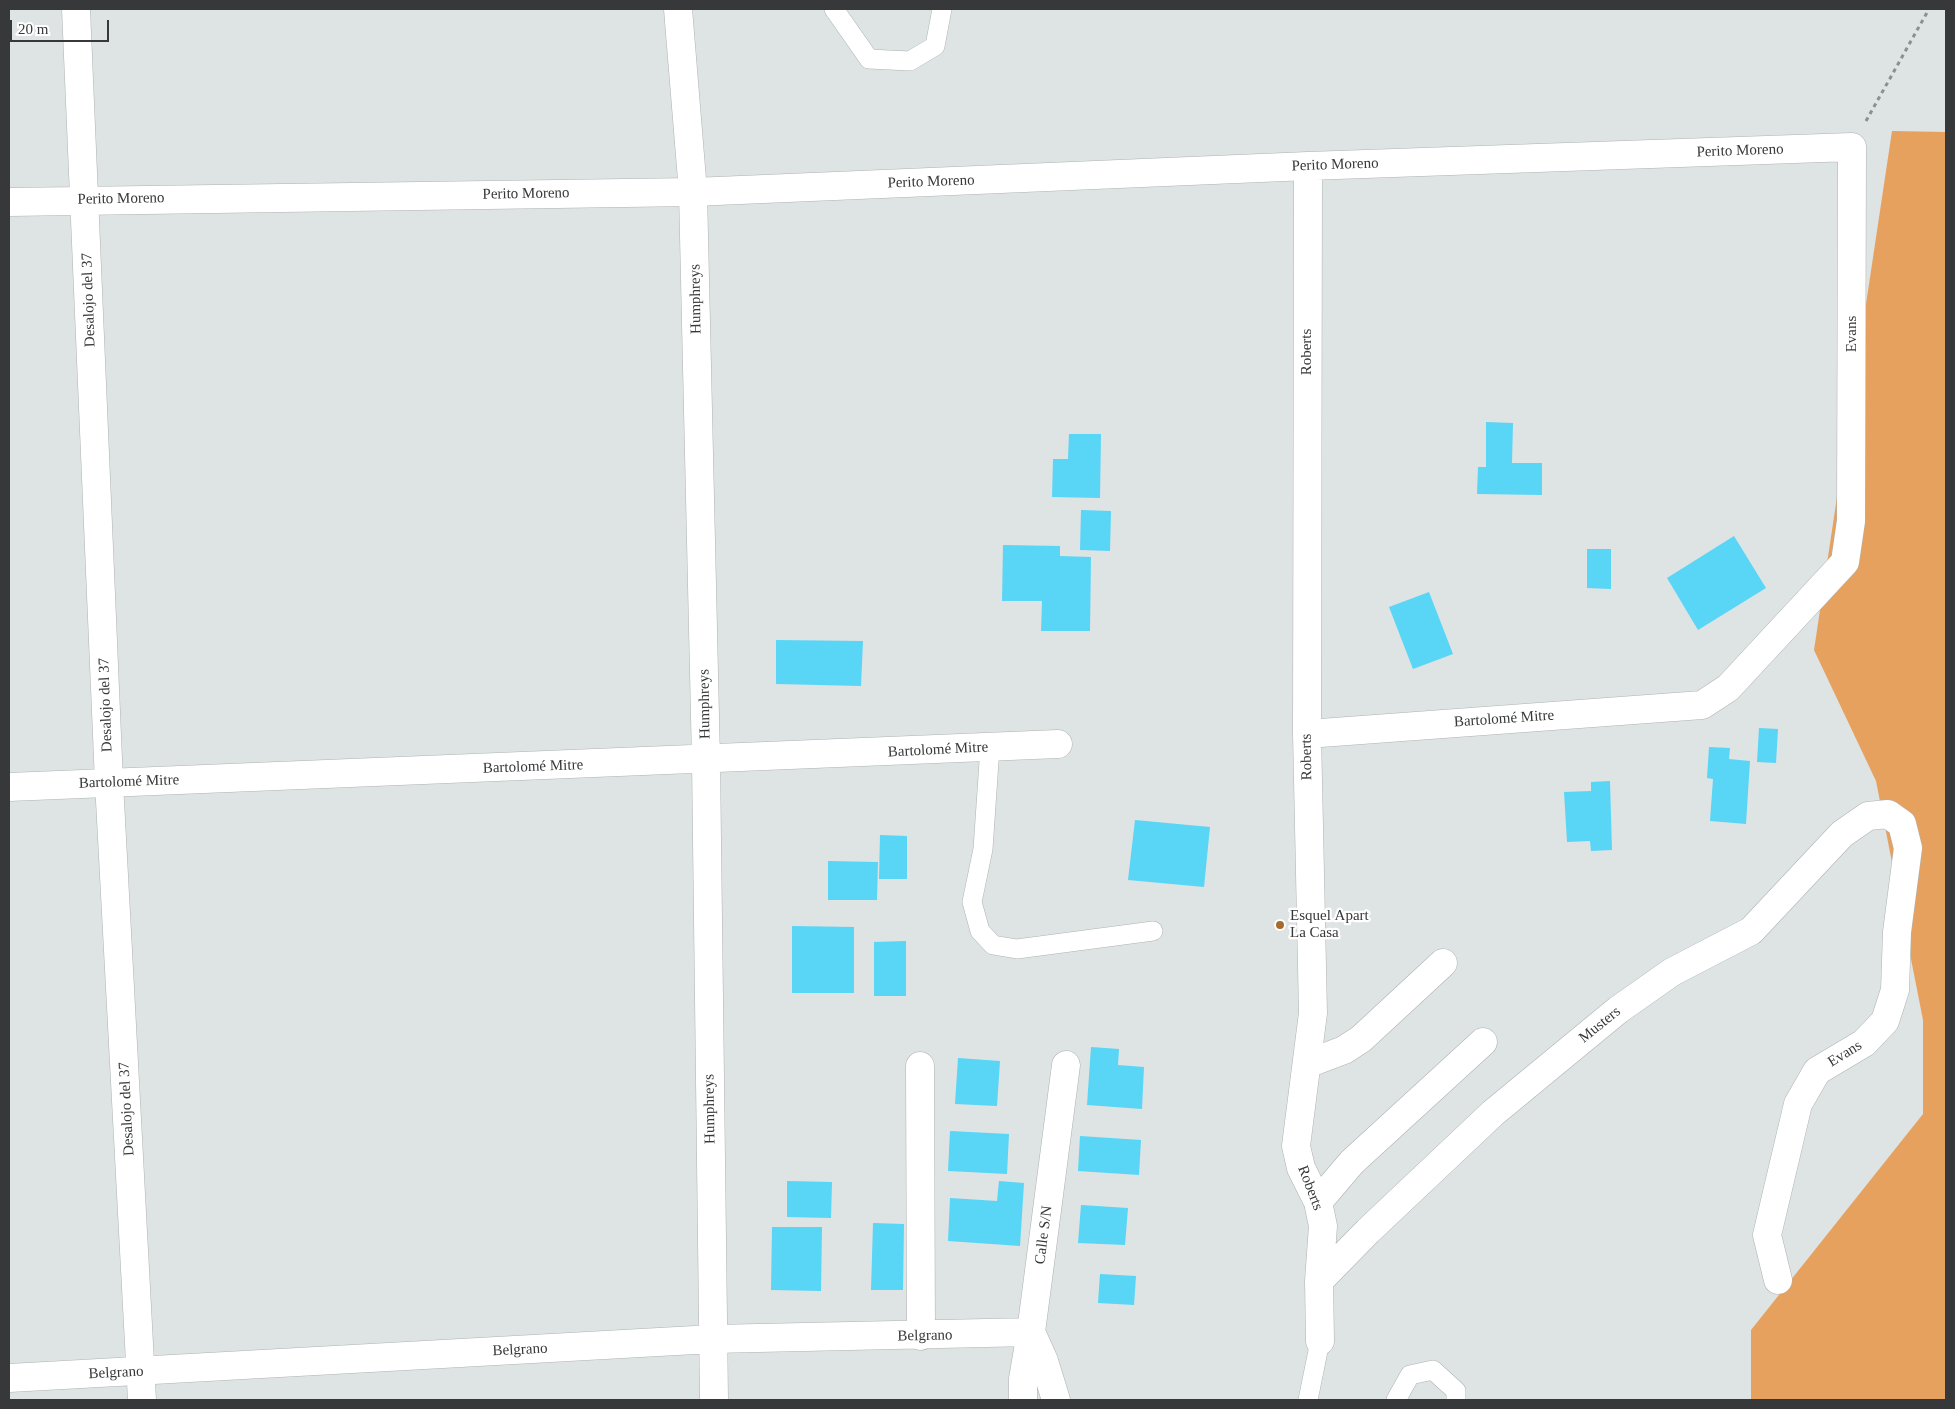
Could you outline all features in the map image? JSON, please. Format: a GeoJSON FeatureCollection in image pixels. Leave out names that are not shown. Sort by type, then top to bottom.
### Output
{"type":"FeatureCollection","features":[{"type":"Feature","properties":{"kind":"street","name":"Desalojo del 37"},"geometry":{"type":"LineString","coordinates":[[76,9],[109,782],[142,1400]]}},
{"type":"Feature","properties":{"kind":"street","name":"Humphreys"},"geometry":{"type":"LineString","coordinates":[[678,9],[693,192],[706,760],[714,1400]]}},
{"type":"Feature","properties":{"kind":"street","name":"Perito Moreno"},"geometry":{"type":"LineString","coordinates":[[9,202],[693,192],[1308,166],[1852,147]]}},
{"type":"Feature","properties":{"kind":"street","name":"Evans"},"geometry":{"type":"LineString","coordinates":[[1702,705],[1728,688],[1845,562],[1852,521],[1852,147]]}},
{"type":"Feature","properties":{"kind":"street","name":"Roberts"},"geometry":{"type":"LineString","coordinates":[[1308,166],[1307,734],[1313,1013],[1296,1146],[1301,1168],[1318,1202],[1323,1226],[1320,1282],[1320,1341]]}},
{"type":"Feature","properties":{"kind":"street","name":"Bartolomé Mitre"},"geometry":{"type":"LineString","coordinates":[[1307,734],[1702,705]]}},
{"type":"Feature","properties":{"kind":"street","name":"Bartolomé Mitre"},"geometry":{"type":"LineString","coordinates":[[9,788],[109,782],[706,760],[1058,744]]}},
{"type":"Feature","properties":{"kind":"street","name":"Musters"},"geometry":{"type":"LineString","coordinates":[[1320,1282],[1368,1231],[1492,1113],[1618,1010],[1672,972],[1751,931],[1842,834],[1868,816],[1888,814],[1902,824]]}},
{"type":"Feature","properties":{"kind":"street","name":"Evans"},"geometry":{"type":"LineString","coordinates":[[1778,1280],[1767,1235],[1798,1104],[1817,1071],[1864,1043],[1885,1021],[1895,990],[1897,932],[1908,848],[1902,824]]}},
{"type":"Feature","properties":{"kind":"street"},"geometry":{"type":"LineString","coordinates":[[1307,1064],[1344,1050],[1361,1039],[1443,963]]}},
{"type":"Feature","properties":{"kind":"street"},"geometry":{"type":"LineString","coordinates":[[1318,1202],[1352,1162],[1483,1042]]}},
{"type":"Feature","properties":{"kind":"street","name":"Calle S/N"},"geometry":{"type":"LineString","coordinates":[[1023,1400],[1023,1379],[1031,1332],[1066,1065]]}},
{"type":"Feature","properties":{"kind":"street"},"geometry":{"type":"LineString","coordinates":[[920,1066],[921,1336]]}},
{"type":"Feature","properties":{"kind":"street"},"geometry":{"type":"LineString","coordinates":[[1031,1332],[1044,1361],[1056,1400]]}},
{"type":"Feature","properties":{"kind":"street","name":"Belgrano"},"geometry":{"type":"LineString","coordinates":[[9,1378],[713,1339],[921,1336],[1031,1332]]}},
{"type":"Feature","properties":{"kind":"lane"},"geometry":{"type":"LineString","coordinates":[[834,9],[869,59],[910,61],[935,46],[942,9]]}},
{"type":"Feature","properties":{"kind":"lane"},"geometry":{"type":"LineString","coordinates":[[990,747],[983,849],[972,902],[980,931],[993,945],[1017,949],[1153,931]]}},
{"type":"Feature","properties":{"kind":"lane"},"geometry":{"type":"LineString","coordinates":[[1308,1400],[1320,1341]]}},
{"type":"Feature","properties":{"kind":"lane"},"geometry":{"type":"LineString","coordinates":[[1396,1400],[1410,1375],[1433,1370],[1456,1391],[1456,1400]]}},
{"type":"Feature","properties":{"kind":"path"},"geometry":{"type":"LineString","coordinates":[[1852,147],[1930,9]]}},
{"type":"Feature","properties":{"kind":"shaded area"},"geometry":{"type":"Polygon","coordinates":[[[1892,131],[1946,132],[1946,1400],[1751,1400],[1751,1330],[1923,1114],[1923,1020],[1876,781],[1814,650],[1892,131]]]}},
{"type":"Feature","properties":{"kind":"building"},"geometry":{"type":"Polygon","coordinates":[[[1486,422],[1513,423],[1512,463],[1542,463],[1542,495],[1477,494],[1478,467],[1486,467],[1486,422]]]}},
{"type":"Feature","properties":{"kind":"building"},"geometry":{"type":"Polygon","coordinates":[[[1069,434],[1101,434],[1100,498],[1052,497],[1053,459],[1068,459],[1069,434]]]}},
{"type":"Feature","properties":{"kind":"building"},"geometry":{"type":"Polygon","coordinates":[[[1081,510],[1111,511],[1110,551],[1080,550],[1081,510]]]}},
{"type":"Feature","properties":{"kind":"building"},"geometry":{"type":"Polygon","coordinates":[[[1734,536],[1766,588],[1698,630],[1667,578],[1734,536]]]}},
{"type":"Feature","properties":{"kind":"building"},"geometry":{"type":"Polygon","coordinates":[[[1003,545],[1060,546],[1060,556],[1091,557],[1090,631],[1041,631],[1042,601],[1002,601],[1003,545]]]}},
{"type":"Feature","properties":{"kind":"building"},"geometry":{"type":"Polygon","coordinates":[[[1587,549],[1611,549],[1611,589],[1587,588],[1587,549]]]}},
{"type":"Feature","properties":{"kind":"building"},"geometry":{"type":"Polygon","coordinates":[[[1429,592],[1453,654],[1413,669],[1389,607],[1429,592]]]}},
{"type":"Feature","properties":{"kind":"building"},"geometry":{"type":"Polygon","coordinates":[[[776,640],[863,641],[861,686],[776,684],[776,640]]]}},
{"type":"Feature","properties":{"kind":"building"},"geometry":{"type":"Polygon","coordinates":[[[1759,728],[1778,729],[1776,763],[1757,762],[1759,728]]]}},
{"type":"Feature","properties":{"kind":"building"},"geometry":{"type":"Polygon","coordinates":[[[1709,747],[1730,748],[1729,759],[1750,761],[1746,824],[1710,821],[1713,779],[1707,778],[1709,747]]]}},
{"type":"Feature","properties":{"kind":"building"},"geometry":{"type":"Polygon","coordinates":[[[1610,781],[1612,850],[1591,851],[1590,841],[1567,842],[1564,792],[1591,791],[1591,782],[1610,781]]]}},
{"type":"Feature","properties":{"kind":"building"},"geometry":{"type":"Polygon","coordinates":[[[1135,820],[1210,827],[1204,887],[1128,880],[1135,820]]]}},
{"type":"Feature","properties":{"kind":"building"},"geometry":{"type":"Polygon","coordinates":[[[880,835],[907,836],[907,879],[879,879],[880,835]]]}},
{"type":"Feature","properties":{"kind":"building"},"geometry":{"type":"Polygon","coordinates":[[[828,861],[878,862],[877,900],[828,900],[828,861]]]}},
{"type":"Feature","properties":{"kind":"building"},"geometry":{"type":"Polygon","coordinates":[[[792,926],[854,927],[854,993],[792,993],[792,926]]]}},
{"type":"Feature","properties":{"kind":"building"},"geometry":{"type":"Polygon","coordinates":[[[906,941],[906,996],[874,996],[874,942],[906,941]]]}},
{"type":"Feature","properties":{"kind":"building"},"geometry":{"type":"Polygon","coordinates":[[[1091,1047],[1119,1049],[1118,1065],[1144,1067],[1142,1109],[1087,1105],[1091,1047]]]}},
{"type":"Feature","properties":{"kind":"building"},"geometry":{"type":"Polygon","coordinates":[[[958,1058],[1000,1061],[997,1106],[955,1104],[958,1058]]]}},
{"type":"Feature","properties":{"kind":"building"},"geometry":{"type":"Polygon","coordinates":[[[950,1131],[1009,1134],[1007,1174],[948,1171],[950,1131]]]}},
{"type":"Feature","properties":{"kind":"building"},"geometry":{"type":"Polygon","coordinates":[[[1080,1136],[1141,1140],[1139,1175],[1078,1171],[1080,1136]]]}},
{"type":"Feature","properties":{"kind":"building"},"geometry":{"type":"Polygon","coordinates":[[[787,1181],[832,1182],[831,1218],[787,1217],[787,1181]]]}},
{"type":"Feature","properties":{"kind":"building"},"geometry":{"type":"Polygon","coordinates":[[[999,1181],[1024,1183],[1020,1246],[948,1241],[950,1198],[997,1201],[999,1181]]]}},
{"type":"Feature","properties":{"kind":"building"},"geometry":{"type":"Polygon","coordinates":[[[1081,1205],[1128,1208],[1125,1245],[1078,1243],[1081,1205]]]}},
{"type":"Feature","properties":{"kind":"building"},"geometry":{"type":"Polygon","coordinates":[[[873,1223],[904,1224],[903,1290],[871,1290],[873,1223]]]}},
{"type":"Feature","properties":{"kind":"building"},"geometry":{"type":"Polygon","coordinates":[[[772,1227],[822,1227],[821,1291],[771,1290],[772,1227]]]}},
{"type":"Feature","properties":{"kind":"building"},"geometry":{"type":"Polygon","coordinates":[[[1100,1274],[1136,1276],[1134,1305],[1098,1303],[1100,1274]]]}},
{"type":"Feature","properties":{"kind":"place","name":"Esquel Apart La Casa"},"geometry":{"type":"Point","coordinates":[1280,925]}}]}
